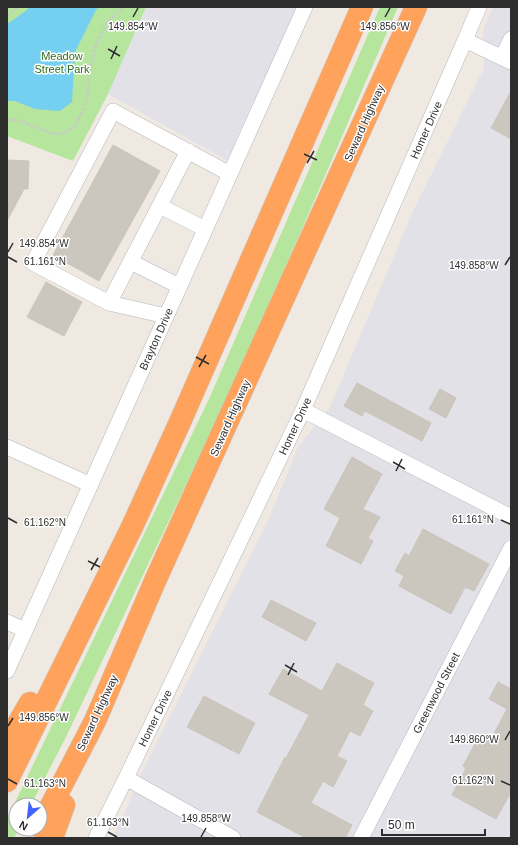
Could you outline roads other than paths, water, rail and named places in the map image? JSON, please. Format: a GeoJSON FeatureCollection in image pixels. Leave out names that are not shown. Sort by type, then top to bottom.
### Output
{"type":"FeatureCollection","features":[{"type":"Feature","properties":{"kind":"highway"},"geometry":{"type":"LineString","coordinates":[[7,780],[132,527],[362,7]]}},
{"type":"Feature","properties":{"kind":"highway","name":"Seward Highway"},"geometry":{"type":"LineString","coordinates":[[48,811],[95,721],[156,581],[416,7]]}},
{"type":"Feature","properties":{"kind":"highway"},"geometry":{"type":"LineString","coordinates":[[7,743],[132,527]]}},
{"type":"Feature","properties":{"kind":"highway"},"geometry":{"type":"LineString","coordinates":[[52,838],[95,721]]}},
{"type":"Feature","properties":{"kind":"street","name":"Brayton Drive"},"geometry":{"type":"LineString","coordinates":[[7,671],[305,7]]}},
{"type":"Feature","properties":{"kind":"street","name":"Homer Drive"},"geometry":{"type":"LineString","coordinates":[[96,838],[303,410],[479,7]]}},
{"type":"Feature","properties":{"kind":"street"},"geometry":{"type":"LineString","coordinates":[[465,40],[506,60],[511,39]]}},
{"type":"Feature","properties":{"kind":"street"},"geometry":{"type":"LineString","coordinates":[[166,316],[109,303],[33,263],[113,112],[230,174]]}},
{"type":"Feature","properties":{"kind":"street"},"geometry":{"type":"LineString","coordinates":[[109,303],[188,151]]}},
{"type":"Feature","properties":{"kind":"street"},"geometry":{"type":"LineString","coordinates":[[160,206],[205,229]]}},
{"type":"Feature","properties":{"kind":"street"},"geometry":{"type":"LineString","coordinates":[[131,262],[179,286]]}},
{"type":"Feature","properties":{"kind":"street"},"geometry":{"type":"LineString","coordinates":[[303,410],[511,517]]}},
{"type":"Feature","properties":{"kind":"street"},"geometry":{"type":"LineString","coordinates":[[7,447],[91,485]]}},
{"type":"Feature","properties":{"kind":"street","name":"Greenwood Street"},"geometry":{"type":"LineString","coordinates":[[361,838],[511,548]]}},
{"type":"Feature","properties":{"kind":"street"},"geometry":{"type":"LineString","coordinates":[[7,622],[25,630]]}},
{"type":"Feature","properties":{"kind":"street"},"geometry":{"type":"LineString","coordinates":[[126,778],[233,838]]}},
{"type":"Feature","properties":{"kind":"water"},"geometry":{"type":"Polygon","coordinates":[[[29,7],[99,7],[96,10],[75,52],[72,102],[60,111],[35,109],[15,101],[7,101],[7,23],[27,10],[29,7]]]}},
{"type":"Feature","properties":{"kind":"park label","name":"Meadow Street Park"},"geometry":{"type":"Point","coordinates":[62,62]}}]}
